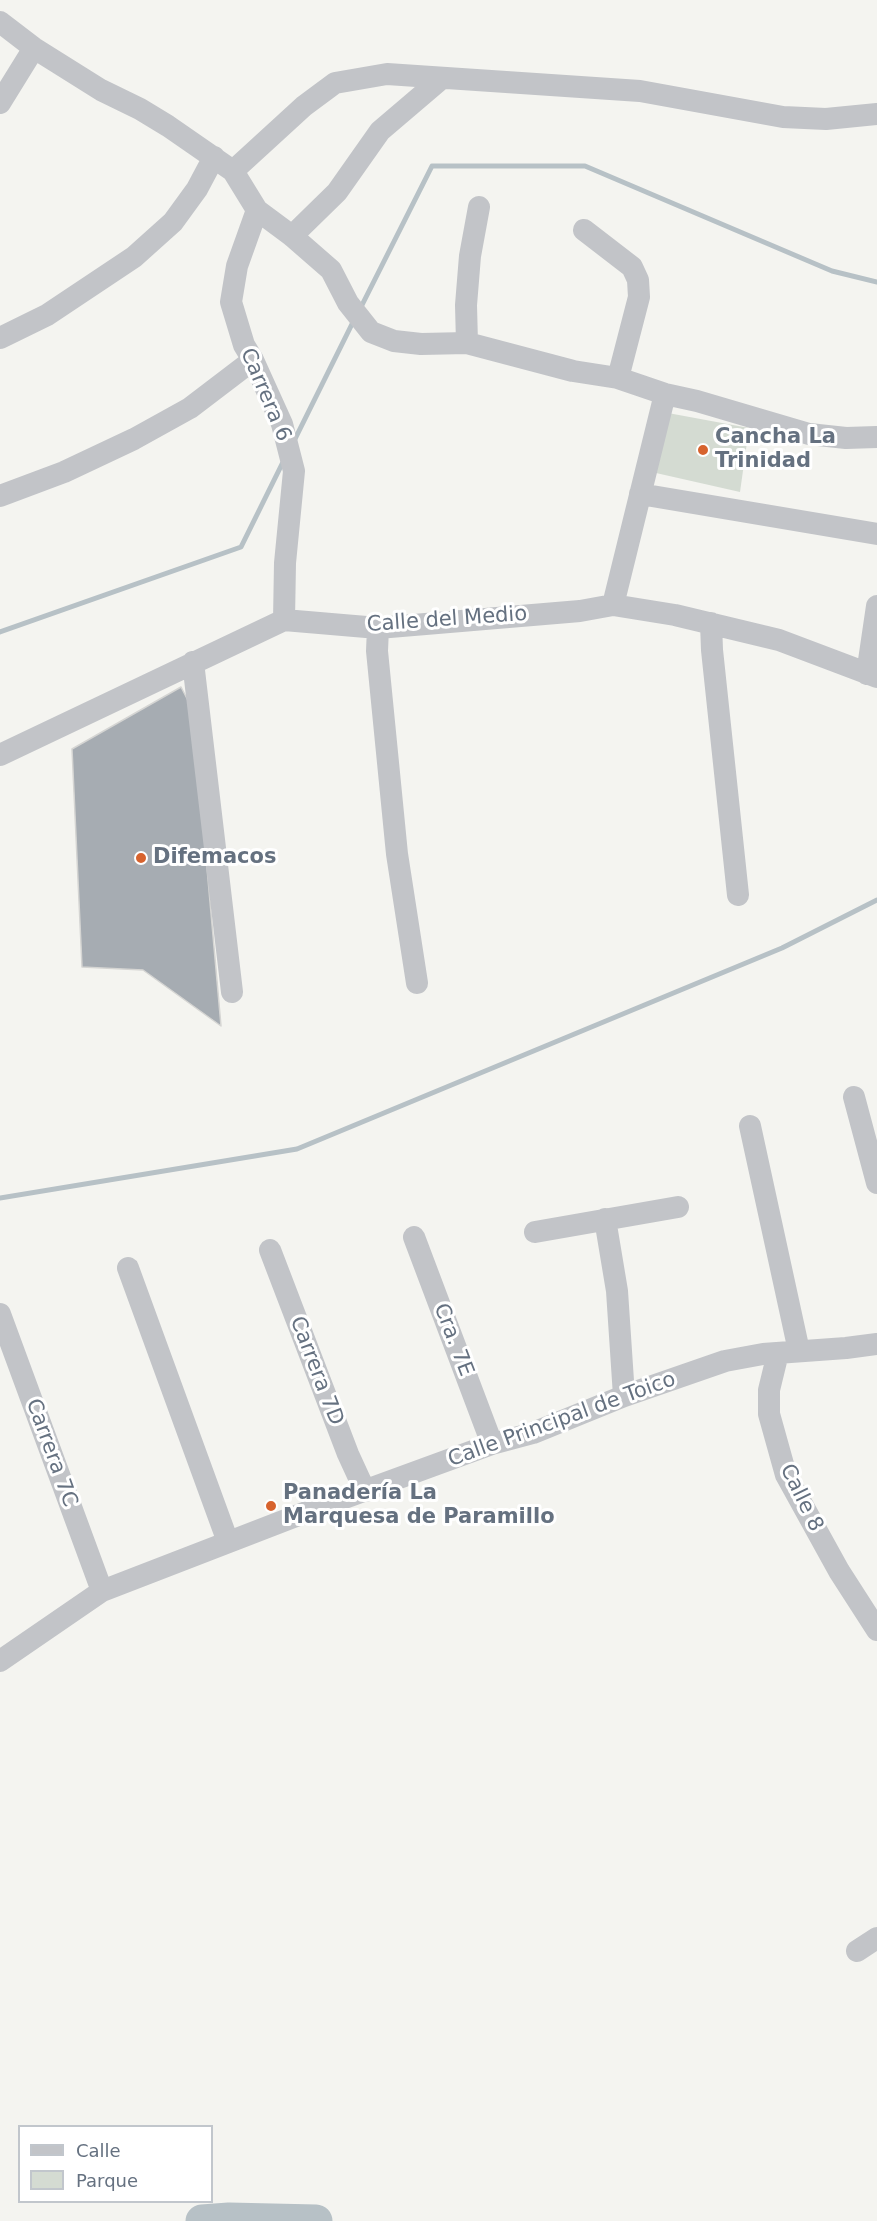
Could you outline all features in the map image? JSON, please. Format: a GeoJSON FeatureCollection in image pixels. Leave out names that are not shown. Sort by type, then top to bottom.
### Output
{"type":"FeatureCollection","features":[{"type":"Feature","properties":{"kind":"street"},"geometry":{"type":"LineString","coordinates":[[0,22],[34,48],[101,90],[141,109],[233,171],[257,210],[292,236],[330,270],[348,303],[371,332],[394,341],[421,344],[467,343],[573,371],[618,378],[665,394],[697,401],[809,434],[846,438],[877,437]]}},
{"type":"Feature","properties":{"kind":"street"},"geometry":{"type":"LineString","coordinates":[[0,104],[34,48]]}},
{"type":"Feature","properties":{"kind":"street"},"geometry":{"type":"LineString","coordinates":[[233,171],[304,106],[335,83],[387,74],[640,91],[783,117],[826,119],[877,114]]}},
{"type":"Feature","properties":{"kind":"street"},"geometry":{"type":"LineString","coordinates":[[292,236],[336,192],[380,131],[441,79]]}},
{"type":"Feature","properties":{"kind":"street"},"geometry":{"type":"LineString","coordinates":[[0,338],[47,315],[134,257],[173,222],[197,189],[214,157]]}},
{"type":"Feature","properties":{"kind":"street"},"geometry":{"type":"LineString","coordinates":[[467,343],[466,305],[470,256],[479,207]]}},
{"type":"Feature","properties":{"kind":"street","name":"Carrera 6"},"geometry":{"type":"LineString","coordinates":[[257,210],[237,266],[231,302],[244,345],[282,424],[294,471],[285,563],[284,620]]}},
{"type":"Feature","properties":{"kind":"street"},"geometry":{"type":"LineString","coordinates":[[584,230],[632,267],[638,280],[639,297],[618,378]]}},
{"type":"Feature","properties":{"kind":"street"},"geometry":{"type":"LineString","coordinates":[[0,496],[64,472],[134,439],[190,408],[253,360]]}},
{"type":"Feature","properties":{"kind":"street"},"geometry":{"type":"LineString","coordinates":[[612,605],[665,394]]}},
{"type":"Feature","properties":{"kind":"street"},"geometry":{"type":"LineString","coordinates":[[640,494],[877,534]]}},
{"type":"Feature","properties":{"kind":"street","name":"Calle del Medio"},"geometry":{"type":"LineString","coordinates":[[0,755],[284,620],[378,628],[580,611],[612,605],[711,622],[779,640],[872,675]]}},
{"type":"Feature","properties":{"kind":"street"},"geometry":{"type":"LineString","coordinates":[[872,675],[877,606]]}},
{"type":"Feature","properties":{"kind":"street"},"geometry":{"type":"LineString","coordinates":[[711,622],[738,895]]}},
{"type":"Feature","properties":{"kind":"street"},"geometry":{"type":"LineString","coordinates":[[378,628],[377,651],[397,854],[417,983]]}},
{"type":"Feature","properties":{"kind":"street"},"geometry":{"type":"LineString","coordinates":[[193,662],[232,992]]}},
{"type":"Feature","properties":{"kind":"street"},"geometry":{"type":"LineString","coordinates":[[854,1097],[877,1183]]}},
{"type":"Feature","properties":{"kind":"street","name":"Calle 8"},"geometry":{"type":"LineString","coordinates":[[750,1126],[789,1352],[770,1390],[769,1414],[786,1475],[839,1571],[877,1630]]}},
{"type":"Feature","properties":{"kind":"street"},"geometry":{"type":"LineString","coordinates":[[535,1232],[678,1207]]}},
{"type":"Feature","properties":{"kind":"street"},"geometry":{"type":"LineString","coordinates":[[605,1219],[617,1291],[624,1396]]}},
{"type":"Feature","properties":{"kind":"street","name":"Cra. 7E"},"geometry":{"type":"LineString","coordinates":[[414,1237],[492,1444]]}},
{"type":"Feature","properties":{"kind":"street","name":"Carrera 7D"},"geometry":{"type":"LineString","coordinates":[[270,1250],[344,1443],[365,1491]]}},
{"type":"Feature","properties":{"kind":"street"},"geometry":{"type":"LineString","coordinates":[[128,1268],[228,1542]]}},
{"type":"Feature","properties":{"kind":"street","name":"Carrera 7C"},"geometry":{"type":"LineString","coordinates":[[0,1314],[102,1592]]}},
{"type":"Feature","properties":{"kind":"street","name":"Calle Principal de Toico"},"geometry":{"type":"LineString","coordinates":[[0,1661],[102,1592],[228,1542],[492,1444],[533,1434],[624,1396],[725,1360],[877,1344]]}},
{"type":"Feature","properties":{"kind":"street"},"geometry":{"type":"LineString","coordinates":[[857,1951],[877,1938]]}},
{"type":"Feature","properties":{"kind":"green space","name":"Cancha La Trinidad"},"geometry":{"type":"Polygon","coordinates":[[[668,413],[749,428],[740,492],[656,473],[668,413]]]}},
{"type":"Feature","properties":{"kind":"building","name":"Difemacos"},"geometry":{"type":"Polygon","coordinates":[[[181,687],[193,710],[221,1026],[143,970],[82,967],[72,749],[181,687]]]}},
{"type":"Feature","properties":{"kind":"waterway"},"geometry":{"type":"LineString","coordinates":[[360,309],[432,166],[585,166],[832,271],[877,282]]}},
{"type":"Feature","properties":{"kind":"waterway"},"geometry":{"type":"LineString","coordinates":[[294,441],[354,320]]}},
{"type":"Feature","properties":{"kind":"waterway"},"geometry":{"type":"LineString","coordinates":[[0,632],[241,547],[284,460]]}},
{"type":"Feature","properties":{"kind":"waterway"},"geometry":{"type":"LineString","coordinates":[[0,1198],[297,1149],[782,948],[877,900]]}},
{"type":"Feature","properties":{"kind":"waterway"},"geometry":{"type":"LineString","coordinates":[[202,2221],[229,2219],[316,2221]]}},
{"type":"Feature","properties":{"kind":"place","name":"Cancha La Trinidad"},"geometry":{"type":"Point","coordinates":[703,450]}},
{"type":"Feature","properties":{"kind":"place","name":"Difemacos"},"geometry":{"type":"Point","coordinates":[141,858]}},
{"type":"Feature","properties":{"kind":"place","name":"Panadería La Marquesa de Paramillo"},"geometry":{"type":"Point","coordinates":[271,1506]}}]}
